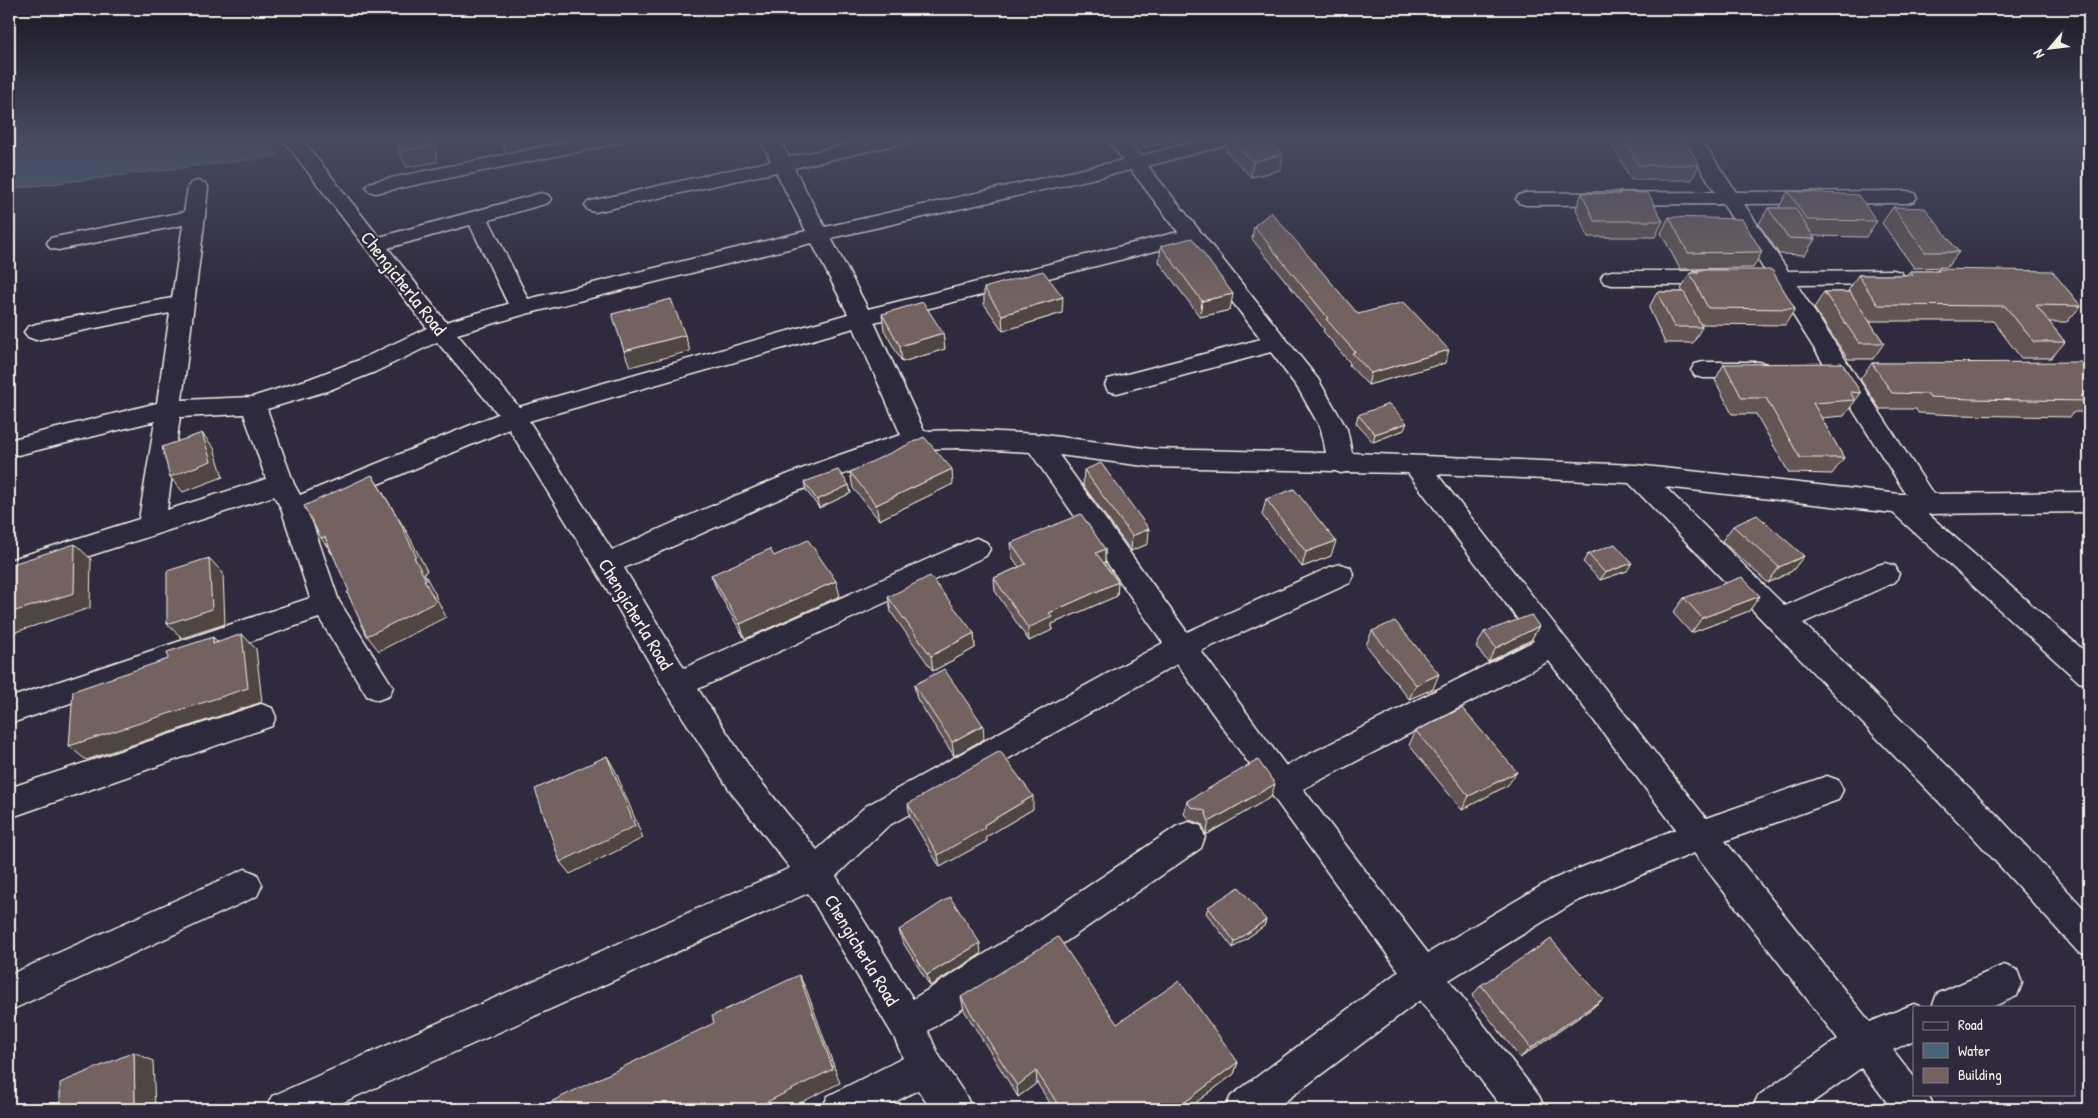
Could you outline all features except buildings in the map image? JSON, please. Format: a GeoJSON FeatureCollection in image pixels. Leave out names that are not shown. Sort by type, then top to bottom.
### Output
{"type":"FeatureCollection","features":[{"type":"Feature","properties":{"kind":"street"},"geometry":{"type":"LineString","coordinates":[[151,526],[169,409],[198,190]]}},
{"type":"Feature","properties":{"kind":"street","name":"Chengicherla Road"},"geometry":{"type":"LineString","coordinates":[[331,190],[441,331],[514,416],[607,564],[678,684],[742,782],[815,873],[907,1024],[924,1067],[953,1109]]}},
{"type":"Feature","properties":{"kind":"street"},"geometry":{"type":"LineString","coordinates":[[595,206],[664,190]]}},
{"type":"Feature","properties":{"kind":"street"},"geometry":{"type":"LineString","coordinates":[[796,190],[817,235],[861,318],[916,440]]}},
{"type":"Feature","properties":{"kind":"street"},"geometry":{"type":"LineString","coordinates":[[18,446],[169,409],[253,405],[318,385],[367,366],[441,331],[521,308],[817,235],[1016,190]]}},
{"type":"Feature","properties":{"kind":"street"},"geometry":{"type":"LineString","coordinates":[[1158,190],[1309,386],[1334,428],[1341,464]]}},
{"type":"Feature","properties":{"kind":"street"},"geometry":{"type":"LineString","coordinates":[[1724,190],[1839,369],[1913,504],[2088,672]]}},
{"type":"Feature","properties":{"kind":"street"},"geometry":{"type":"LineString","coordinates":[[1526,199],[1907,197]]}},
{"type":"Feature","properties":{"kind":"street"},"geometry":{"type":"LineString","coordinates":[[374,245],[541,199]]}},
{"type":"Feature","properties":{"kind":"street"},"geometry":{"type":"LineString","coordinates":[[58,243],[195,216]]}},
{"type":"Feature","properties":{"kind":"street"},"geometry":{"type":"LineString","coordinates":[[476,216],[521,308]]}},
{"type":"Feature","properties":{"kind":"street"},"geometry":{"type":"LineString","coordinates":[[294,508],[514,416],[861,318],[1193,235]]}},
{"type":"Feature","properties":{"kind":"street"},"geometry":{"type":"LineString","coordinates":[[1612,278],[1916,277]]}},
{"type":"Feature","properties":{"kind":"street"},"geometry":{"type":"LineString","coordinates":[[36,332],[183,303]]}},
{"type":"Feature","properties":{"kind":"street"},"geometry":{"type":"LineString","coordinates":[[1117,385],[1275,343]]}},
{"type":"Feature","properties":{"kind":"street"},"geometry":{"type":"LineString","coordinates":[[1703,370],[1780,369]]}},
{"type":"Feature","properties":{"kind":"street"},"geometry":{"type":"LineString","coordinates":[[1810,369],[1868,369]]}},
{"type":"Feature","properties":{"kind":"street"},"geometry":{"type":"LineString","coordinates":[[253,405],[281,484],[294,508],[326,604],[378,687]]}},
{"type":"Feature","properties":{"kind":"street"},"geometry":{"type":"LineString","coordinates":[[607,564],[786,485],[875,452],[916,440],[961,439],[1036,444],[1152,458],[1341,464],[1415,464],[1636,474],[1913,504],[2089,502]]}},
{"type":"Feature","properties":{"kind":"street"},"geometry":{"type":"LineString","coordinates":[[1036,444],[1180,648],[1422,976],[1526,1109]]}},
{"type":"Feature","properties":{"kind":"street"},"geometry":{"type":"LineString","coordinates":[[1415,464],[1700,835],[1916,1109]]}},
{"type":"Feature","properties":{"kind":"street"},"geometry":{"type":"LineString","coordinates":[[1636,474],[1986,828],[2089,939]]}},
{"type":"Feature","properties":{"kind":"street"},"geometry":{"type":"LineString","coordinates":[[9,571],[281,484]]}},
{"type":"Feature","properties":{"kind":"street"},"geometry":{"type":"LineString","coordinates":[[678,684],[976,549]]}},
{"type":"Feature","properties":{"kind":"street"},"geometry":{"type":"LineString","coordinates":[[1782,620],[1885,574]]}},
{"type":"Feature","properties":{"kind":"street"},"geometry":{"type":"LineString","coordinates":[[285,1109],[815,873],[877,816],[1180,648],[1340,575]]}},
{"type":"Feature","properties":{"kind":"street"},"geometry":{"type":"LineString","coordinates":[[9,711],[326,604]]}},
{"type":"Feature","properties":{"kind":"street"},"geometry":{"type":"LineString","coordinates":[[1282,784],[1553,645]]}},
{"type":"Feature","properties":{"kind":"street"},"geometry":{"type":"LineString","coordinates":[[9,802],[261,717]]}},
{"type":"Feature","properties":{"kind":"street"},"geometry":{"type":"LineString","coordinates":[[1244,1109],[1422,976],[1563,891],[1700,835],[1826,790]]}},
{"type":"Feature","properties":{"kind":"street"},"geometry":{"type":"LineString","coordinates":[[907,1024],[1049,933],[1189,837]]}},
{"type":"Feature","properties":{"kind":"street"},"geometry":{"type":"LineString","coordinates":[[9,993],[245,885]]}},
{"type":"Feature","properties":{"kind":"street"},"geometry":{"type":"LineString","coordinates":[[1952,1006],[2004,983]]}},
{"type":"Feature","properties":{"kind":"street"},"geometry":{"type":"LineString","coordinates":[[1771,1109],[1865,1044],[1913,1022]]}},
{"type":"Feature","properties":{"kind":"street"},"geometry":{"type":"LineString","coordinates":[[841,1109],[924,1067]]}}]}
